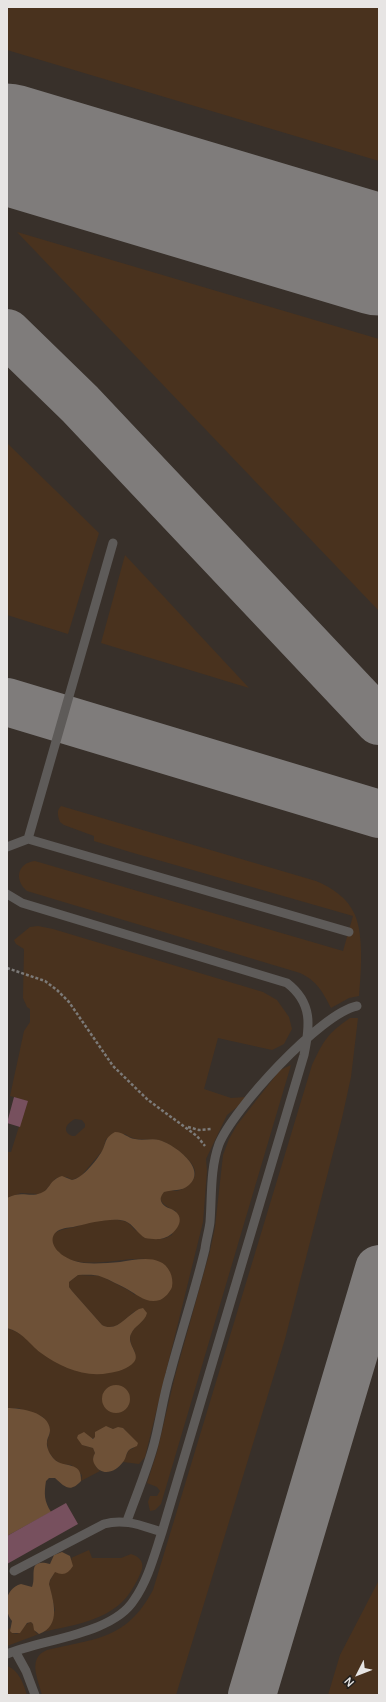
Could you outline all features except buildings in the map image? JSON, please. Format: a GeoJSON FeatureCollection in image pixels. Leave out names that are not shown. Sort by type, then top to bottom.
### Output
{"type":"FeatureCollection","features":[{"type":"Feature","properties":{"kind":"lane"},"geometry":{"type":"LineString","coordinates":[[28,839],[113,543]]}},
{"type":"Feature","properties":{"kind":"lane"},"geometry":{"type":"LineString","coordinates":[[7,847],[28,839],[349,932]]}},
{"type":"Feature","properties":{"kind":"lane"},"geometry":{"type":"LineString","coordinates":[[7,894],[22,903],[287,983],[294,988],[305,1005],[309,1025],[304,1055],[162,1532],[144,1583],[133,1602],[109,1623],[38,1643],[11,1653],[26,1671],[35,1695]]}},
{"type":"Feature","properties":{"kind":"lane"},"geometry":{"type":"LineString","coordinates":[[127,1521],[154,1444],[169,1376],[204,1250],[210,1223],[213,1169],[215,1156],[220,1143],[238,1115],[281,1063],[332,1017],[349,1007],[357,1006]]}},
{"type":"Feature","properties":{"kind":"lane"},"geometry":{"type":"LineString","coordinates":[[14,1571],[104,1524],[114,1521],[127,1521],[162,1532]]}},
{"type":"Feature","properties":{"kind":"path"},"geometry":{"type":"LineString","coordinates":[[7,968],[45,982],[57,990],[69,1002],[98,1047],[123,1077],[148,1100],[197,1136],[210,1156],[213,1169]]}},
{"type":"Feature","properties":{"kind":"shaded area"},"geometry":{"type":"Polygon","coordinates":[[[7,7],[379,7],[379,1695],[7,1695],[7,7]]]}},
{"type":"Feature","properties":{"kind":"shaded area"},"geometry":{"type":"Polygon","coordinates":[[[7,7],[379,7],[379,161],[7,50],[7,7]]]}},
{"type":"Feature","properties":{"kind":"shaded area"},"geometry":{"type":"Polygon","coordinates":[[[17,232],[379,339],[379,611],[17,232]]]}},
{"type":"Feature","properties":{"kind":"shaded area"},"geometry":{"type":"Polygon","coordinates":[[[7,443],[99,533],[68,634],[7,615],[7,443]]]}},
{"type":"Feature","properties":{"kind":"shaded area"},"geometry":{"type":"Polygon","coordinates":[[[125,555],[249,688],[101,643],[125,555]]]}},
{"type":"Feature","properties":{"kind":"shaded area"},"geometry":{"type":"Polygon","coordinates":[[[61,806],[316,881],[327,886],[344,898],[352,909],[358,924],[361,944],[359,996],[349,998],[331,1008],[315,983],[300,973],[27,891],[20,882],[19,873],[24,865],[35,861],[343,951],[353,916],[94,841],[94,836],[64,825],[60,822],[58,812],[61,806]]]}},
{"type":"Feature","properties":{"kind":"shaded area"},"geometry":{"type":"Polygon","coordinates":[[[38,926],[53,929],[263,992],[277,1000],[289,1017],[292,1029],[284,1044],[272,1050],[218,1038],[204,1089],[231,1098],[246,1097],[241,1104],[227,1115],[206,1159],[207,1171],[203,1222],[145,1457],[139,1464],[123,1462],[129,1450],[134,1448],[123,1428],[112,1429],[109,1427],[95,1435],[95,1438],[91,1438],[82,1445],[93,1448],[95,1453],[93,1458],[96,1467],[100,1471],[81,1481],[82,1475],[71,1465],[61,1464],[54,1459],[48,1451],[47,1442],[50,1433],[43,1417],[18,1408],[7,1408],[7,1328],[17,1332],[33,1344],[40,1352],[135,1352],[130,1338],[131,1334],[135,1327],[144,1319],[135,1311],[116,1326],[107,1327],[102,1325],[72,1291],[69,1287],[69,1282],[78,1275],[101,1276],[135,1295],[146,1259],[97,1262],[72,1260],[62,1255],[54,1247],[52,1237],[54,1234],[62,1230],[87,1223],[119,1220],[128,1223],[137,1231],[159,1239],[164,1239],[172,1235],[176,1211],[161,1201],[161,1195],[170,1190],[176,1191],[186,1187],[194,1178],[195,1171],[190,1161],[185,1156],[163,1141],[133,1138],[125,1134],[106,1139],[103,1150],[81,1176],[72,1180],[67,1177],[56,1178],[43,1193],[21,1193],[7,1198],[7,1152],[11,1152],[27,1101],[10,1096],[24,1031],[30,1022],[30,1009],[27,1007],[23,998],[24,949],[16,944],[14,940],[30,927],[38,926]],[[75,1119],[70,1123],[66,1127],[67,1132],[72,1136],[75,1136],[85,1127],[82,1120],[75,1119]]]}},
{"type":"Feature","properties":{"kind":"shaded area"},"geometry":{"type":"Polygon","coordinates":[[[350,1018],[358,1018],[351,1077],[342,1118],[285,1339],[176,1695],[42,1695],[36,1670],[37,1658],[41,1654],[47,1650],[95,1639],[121,1628],[132,1619],[143,1606],[153,1590],[312,1065],[320,1049],[331,1033],[350,1018]]]}},
{"type":"Feature","properties":{"kind":"shaded area"},"geometry":{"type":"Polygon","coordinates":[[[291,1065],[161,1504],[155,1510],[150,1511],[148,1502],[150,1496],[157,1496],[160,1491],[157,1487],[147,1483],[157,1452],[175,1376],[210,1251],[215,1227],[223,1155],[229,1139],[237,1125],[280,1070],[291,1065]]]}},
{"type":"Feature","properties":{"kind":"shaded area"},"geometry":{"type":"Polygon","coordinates":[[[115,1132],[135,1139],[159,1140],[173,1146],[187,1158],[192,1165],[194,1179],[186,1187],[180,1190],[164,1192],[161,1196],[162,1203],[166,1207],[176,1212],[180,1219],[178,1227],[175,1231],[164,1238],[145,1238],[128,1222],[120,1220],[101,1221],[64,1228],[55,1233],[53,1236],[53,1243],[56,1249],[67,1258],[74,1261],[97,1263],[148,1259],[161,1262],[166,1266],[171,1275],[172,1287],[170,1291],[162,1299],[155,1301],[146,1300],[99,1276],[78,1275],[69,1282],[69,1287],[72,1291],[102,1325],[107,1327],[117,1325],[139,1309],[143,1308],[147,1313],[144,1319],[132,1331],[131,1334],[130,1341],[135,1352],[136,1359],[129,1367],[112,1373],[82,1373],[56,1363],[41,1353],[22,1335],[7,1328],[7,1198],[21,1194],[33,1195],[44,1192],[54,1180],[62,1176],[72,1180],[76,1179],[94,1162],[101,1153],[108,1138],[115,1132]]]}},
{"type":"Feature","properties":{"kind":"shaded area"},"geometry":{"type":"Polygon","coordinates":[[[116,1385],[126,1389],[130,1399],[126,1409],[116,1413],[106,1409],[102,1399],[106,1389],[116,1385]]]}},
{"type":"Feature","properties":{"kind":"shaded area"},"geometry":{"type":"Polygon","coordinates":[[[7,1408],[33,1412],[45,1419],[50,1430],[47,1444],[50,1453],[58,1462],[76,1467],[81,1474],[81,1481],[71,1488],[65,1486],[55,1478],[49,1478],[46,1481],[45,1494],[47,1504],[51,1512],[7,1536],[7,1408]]]}},
{"type":"Feature","properties":{"kind":"shaded area"},"geometry":{"type":"Polygon","coordinates":[[[106,1426],[113,1429],[118,1427],[123,1428],[138,1443],[137,1446],[129,1450],[124,1461],[117,1468],[109,1472],[98,1469],[93,1459],[95,1453],[93,1448],[82,1445],[77,1438],[78,1435],[84,1432],[93,1439],[95,1437],[95,1432],[106,1426]]]}},
{"type":"Feature","properties":{"kind":"shaded area"},"geometry":{"type":"Polygon","coordinates":[[[89,1550],[92,1558],[121,1558],[131,1554],[136,1556],[141,1561],[142,1569],[135,1584],[126,1597],[117,1606],[106,1613],[82,1623],[43,1632],[47,1630],[55,1610],[49,1584],[54,1571],[72,1559],[71,1558],[89,1550]]]}},
{"type":"Feature","properties":{"kind":"shaded area"},"geometry":{"type":"Polygon","coordinates":[[[62,1552],[70,1556],[73,1566],[65,1574],[55,1572],[50,1580],[49,1584],[54,1605],[51,1625],[39,1634],[34,1630],[31,1622],[27,1623],[20,1633],[12,1633],[10,1631],[12,1621],[6,1605],[8,1595],[11,1590],[21,1584],[32,1587],[35,1566],[43,1563],[50,1564],[54,1555],[62,1552]]]}},
{"type":"Feature","properties":{"kind":"shaded area"},"geometry":{"type":"Polygon","coordinates":[[[379,1580],[379,1695],[328,1695],[340,1655],[379,1580]]]}},
{"type":"Feature","properties":{"kind":"shaded area"},"geometry":{"type":"Polygon","coordinates":[[[31,1622],[36,1633],[39,1634],[7,1646],[7,1630],[10,1628],[12,1633],[17,1634],[31,1622]]]}},
{"type":"Feature","properties":{"kind":"shaded area"},"geometry":{"type":"Polygon","coordinates":[[[7,1666],[18,1674],[23,1682],[27,1695],[7,1695],[7,1666]]]}},
{"type":"Feature","properties":{"kind":"taxiway"},"geometry":{"type":"LineString","coordinates":[[7,333],[80,404],[379,721]]}},
{"type":"Feature","properties":{"kind":"taxiway"},"geometry":{"type":"LineString","coordinates":[[7,702],[379,814]]}},
{"type":"Feature","properties":{"kind":"taxiway"},"geometry":{"type":"LineString","coordinates":[[252,1695],[379,1269]]}},
{"type":"Feature","properties":{"kind":"runway"},"geometry":{"type":"LineString","coordinates":[[7,144],[379,255]]}}]}
